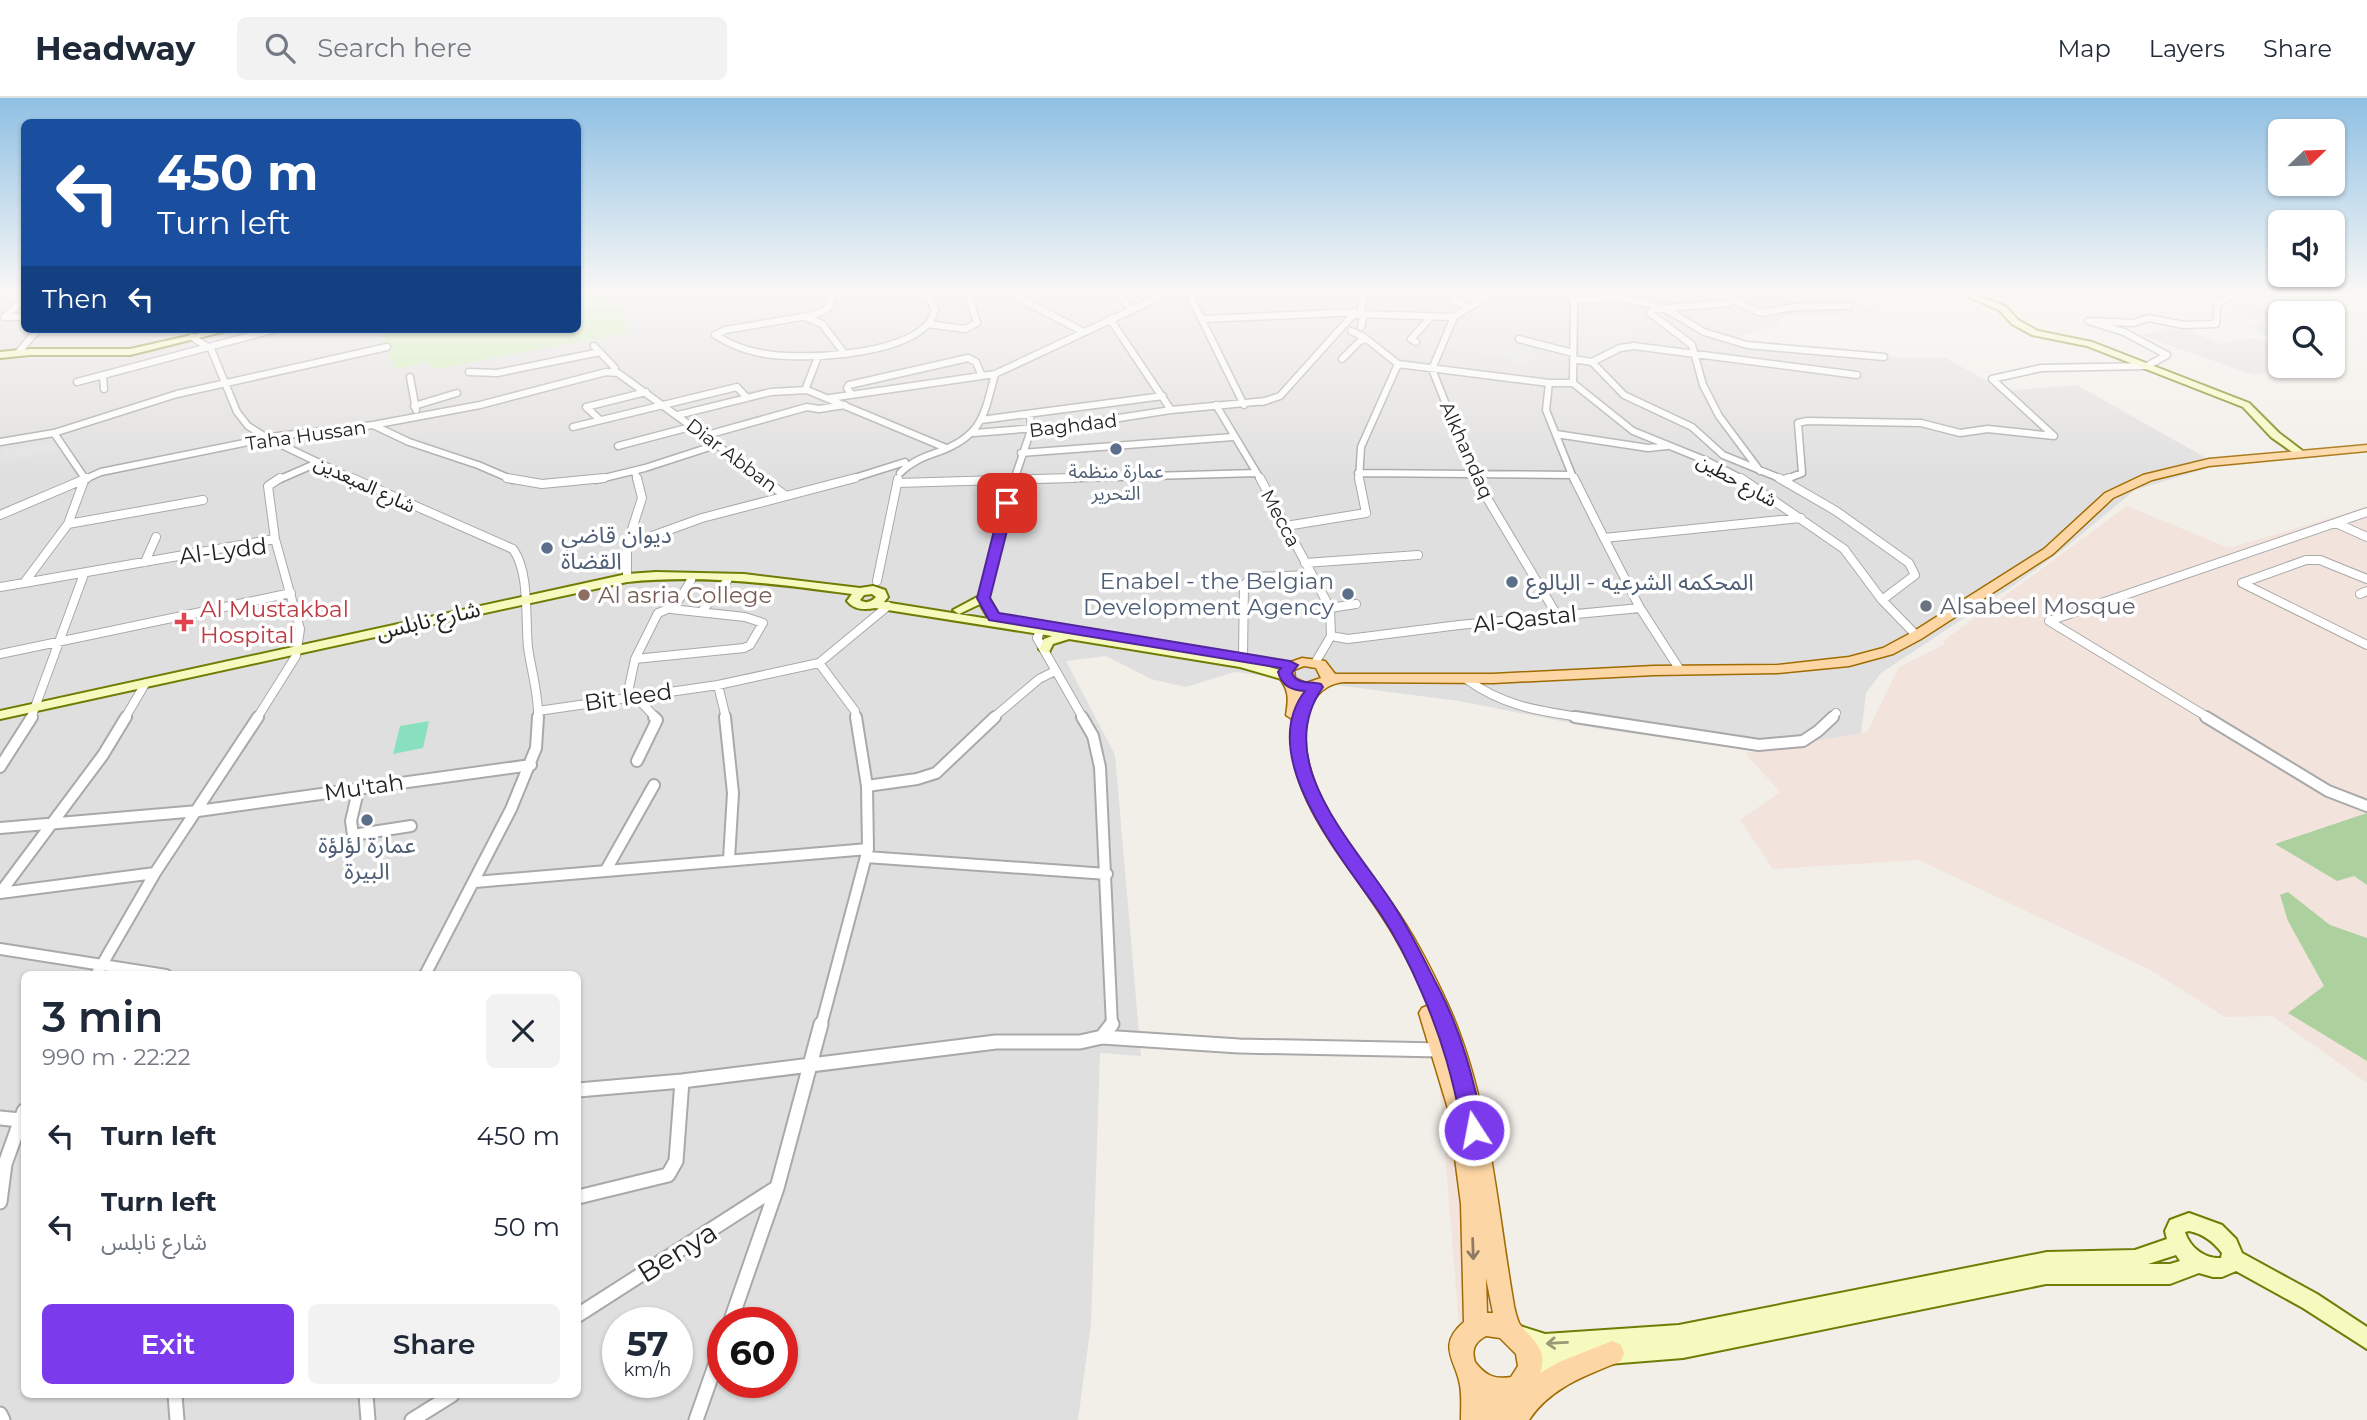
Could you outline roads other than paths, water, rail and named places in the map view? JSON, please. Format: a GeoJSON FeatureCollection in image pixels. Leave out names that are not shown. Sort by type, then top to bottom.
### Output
{"type":"FeatureCollection","features":[{"type":"Feature","properties":{"kind":"main road"},"geometry":{"type":"LineString","coordinates":[[2120,356],[2246,405],[2275,435],[2299,452]]}},
{"type":"Feature","properties":{"kind":"main road"},"geometry":{"type":"LineString","coordinates":[[1289,675],[1466,679],[1680,670],[1804,669],[1829,665],[1875,655],[1916,635],[2057,545],[2084,514],[2115,492],[2164,471],[2299,452],[2364,448]]}},
{"type":"Feature","properties":{"kind":"main road","name":"شارع نابلس"},"geometry":{"type":"LineString","coordinates":[[0,715],[143,687],[627,578],[679,572],[715,573],[872,595],[993,617],[1068,636],[1242,663],[1289,675]]}},
{"type":"Feature","properties":{"kind":"main road","name":"شارع نابلس"},"geometry":{"type":"LineString","coordinates":[[526,601],[630,584],[691,580],[872,595],[1042,628],[1243,657],[1289,675]]}},
{"type":"Feature","properties":{"kind":"main road"},"geometry":{"type":"LineString","coordinates":[[959,610],[983,598],[993,617]]}},
{"type":"Feature","properties":{"kind":"main road"},"geometry":{"type":"LineString","coordinates":[[1045,649],[1048,642],[1068,636]]}},
{"type":"Feature","properties":{"kind":"main road"},"geometry":{"type":"LineString","coordinates":[[1289,675],[1302,662],[1320,674]]}},
{"type":"Feature","properties":{"kind":"main road"},"geometry":{"type":"LineString","coordinates":[[1320,674],[1303,708],[1298,734],[1303,772],[1309,791],[1388,912],[1431,992],[1448,1050],[1472,1204],[1476,1327]]}},
{"type":"Feature","properties":{"kind":"main road"},"geometry":{"type":"LineString","coordinates":[[1289,675],[1297,696],[1293,725],[1293,760],[1305,795],[1382,917],[1448,1050],[1461,1065],[1478,1152],[1502,1306],[1514,1332],[1529,1353],[1530,1373]]}},
{"type":"Feature","properties":{"kind":"main road","name":"شارع نابلس"},"geometry":{"type":"LineString","coordinates":[[0,722],[36,710]]}},
{"type":"Feature","properties":{"kind":"main road"},"geometry":{"type":"LineString","coordinates":[[2201,1263],[2179,1245],[2175,1231],[2177,1226],[2189,1222],[2197,1223],[2222,1238],[2228,1245],[2232,1258],[2311,1301],[2367,1339]]}},
{"type":"Feature","properties":{"kind":"main road"},"geometry":{"type":"LineString","coordinates":[[1509,1392],[1486,1389],[1472,1378],[1462,1363],[1463,1341],[1476,1327],[1493,1324],[1545,1344],[1679,1335],[2048,1261],[2135,1259],[2179,1245]]}},
{"type":"Feature","properties":{"kind":"main road"},"geometry":{"type":"LineString","coordinates":[[1494,1420],[1498,1407],[1509,1392],[1518,1388],[1541,1364],[1612,1353],[1683,1348],[2046,1274],[2170,1274],[2201,1263],[2225,1267],[2232,1258]]}},
{"type":"Feature","properties":{"kind":"main road"},"geometry":{"type":"LineString","coordinates":[[1514,1420],[1528,1398],[1548,1380],[1612,1353]]}},
{"type":"Feature","properties":{"kind":"main road"},"geometry":{"type":"LineString","coordinates":[[1472,1378],[1474,1420]]}},
{"type":"Feature","properties":{"kind":"street"},"geometry":{"type":"LineString","coordinates":[[77,382],[184,356]]}},
{"type":"Feature","properties":{"kind":"street","name":"شارع المبعدين"},"geometry":{"type":"LineString","coordinates":[[211,356],[237,412],[247,426],[317,463],[513,549],[518,556],[526,601]]}},
{"type":"Feature","properties":{"kind":"street"},"geometry":{"type":"LineString","coordinates":[[0,442],[54,433],[98,416],[223,384],[352,356]]}},
{"type":"Feature","properties":{"kind":"street"},"geometry":{"type":"LineString","coordinates":[[469,372],[497,373],[582,356]]}},
{"type":"Feature","properties":{"kind":"street"},"geometry":{"type":"LineString","coordinates":[[603,356],[615,368],[615,372]]}},
{"type":"Feature","properties":{"kind":"street"},"geometry":{"type":"LineString","coordinates":[[788,356],[828,356]]}},
{"type":"Feature","properties":{"kind":"street"},"geometry":{"type":"LineString","coordinates":[[829,398],[995,374],[1034,356]]}},
{"type":"Feature","properties":{"kind":"street"},"geometry":{"type":"LineString","coordinates":[[1135,356],[1171,410]]}},
{"type":"Feature","properties":{"kind":"street"},"geometry":{"type":"LineString","coordinates":[[1220,356],[1243,404]]}},
{"type":"Feature","properties":{"kind":"street","name":"Baghdad"},"geometry":{"type":"LineString","coordinates":[[974,433],[1031,430],[1130,418],[1171,410],[1266,401],[1280,396],[1316,356]]}},
{"type":"Feature","properties":{"kind":"street"},"geometry":{"type":"LineString","coordinates":[[1342,359],[1345,356]]}},
{"type":"Feature","properties":{"kind":"street"},"geometry":{"type":"LineString","coordinates":[[1432,369],[1438,356]]}},
{"type":"Feature","properties":{"kind":"street"},"geometry":{"type":"LineString","coordinates":[[1387,357],[1398,364],[1549,383],[1573,383],[1573,356],[1592,362],[1624,394],[1692,427],[1723,455],[1784,480],[1836,511],[1913,568],[1913,578],[1882,600]]}},
{"type":"Feature","properties":{"kind":"street"},"geometry":{"type":"LineString","coordinates":[[1592,362],[1605,356]]}},
{"type":"Feature","properties":{"kind":"street"},"geometry":{"type":"LineString","coordinates":[[1694,356],[1703,384],[1719,416],[1760,471]]}},
{"type":"Feature","properties":{"kind":"street"},"geometry":{"type":"LineString","coordinates":[[1716,356],[1857,375]]}},
{"type":"Feature","properties":{"kind":"street"},"geometry":{"type":"LineString","coordinates":[[1879,356],[1884,356]]}},
{"type":"Feature","properties":{"kind":"street"},"geometry":{"type":"LineString","coordinates":[[1784,480],[1802,473],[1798,423],[1921,423],[1960,433],[1988,429],[2054,436],[1992,379],[2041,368],[2147,366],[2166,356]]}},
{"type":"Feature","properties":{"kind":"street"},"geometry":{"type":"LineString","coordinates":[[799,357],[810,366]]}},
{"type":"Feature","properties":{"kind":"street"},"geometry":{"type":"LineString","coordinates":[[804,386],[815,357]]}},
{"type":"Feature","properties":{"kind":"street"},"geometry":{"type":"LineString","coordinates":[[804,386],[815,357]]}},
{"type":"Feature","properties":{"kind":"street"},"geometry":{"type":"LineString","coordinates":[[1387,357],[1432,369]]}},
{"type":"Feature","properties":{"kind":"street"},"geometry":{"type":"LineString","coordinates":[[852,395],[847,388],[849,385],[968,358],[976,362],[982,374]]}},
{"type":"Feature","properties":{"kind":"street"},"geometry":{"type":"LineString","coordinates":[[1286,526],[1366,513],[1358,473],[1362,447],[1398,364]]}},
{"type":"Feature","properties":{"kind":"street","name":"Alkhandaq"},"geometry":{"type":"LineString","coordinates":[[1432,369],[1474,476],[1557,615]]}},
{"type":"Feature","properties":{"kind":"street","name":"Diar Abban"},"geometry":{"type":"LineString","coordinates":[[615,372],[707,435],[786,496]]}},
{"type":"Feature","properties":{"kind":"street","name":"Taha Hussan"},"geometry":{"type":"LineString","coordinates":[[0,515],[101,472],[267,438],[373,425],[480,405],[615,372]]}},
{"type":"Feature","properties":{"kind":"street"},"geometry":{"type":"LineString","coordinates":[[627,545],[702,518],[901,467],[946,447],[974,433],[981,420],[995,374]]}},
{"type":"Feature","properties":{"kind":"street"},"geometry":{"type":"LineString","coordinates":[[103,375],[103,389]]}},
{"type":"Feature","properties":{"kind":"street"},"geometry":{"type":"LineString","coordinates":[[410,377],[414,406],[420,416]]}},
{"type":"Feature","properties":{"kind":"street"},"geometry":{"type":"LineString","coordinates":[[1549,383],[1546,410],[1572,475],[1640,608],[1680,670]]}},
{"type":"Feature","properties":{"kind":"street","name":"شارع حطين"},"geometry":{"type":"LineString","coordinates":[[1573,383],[1620,423],[1733,474],[1801,517],[1844,549],[1882,600],[1916,635]]}},
{"type":"Feature","properties":{"kind":"street"},"geometry":{"type":"LineString","coordinates":[[678,415],[804,386],[946,447]]}},
{"type":"Feature","properties":{"kind":"street"},"geometry":{"type":"LineString","coordinates":[[573,427],[737,387],[747,398]]}},
{"type":"Feature","properties":{"kind":"street"},"geometry":{"type":"LineString","coordinates":[[414,406],[457,393]]}},
{"type":"Feature","properties":{"kind":"street"},"geometry":{"type":"LineString","coordinates":[[599,419],[586,407],[646,393]]}},
{"type":"Feature","properties":{"kind":"street"},"geometry":{"type":"LineString","coordinates":[[981,420],[1163,396]]}},
{"type":"Feature","properties":{"kind":"street"},"geometry":{"type":"LineString","coordinates":[[707,435],[807,407],[819,409],[845,405]]}},
{"type":"Feature","properties":{"kind":"street","name":"Mecca"},"geometry":{"type":"LineString","coordinates":[[1217,407],[1257,473],[1330,608],[1331,636]]}},
{"type":"Feature","properties":{"kind":"street"},"geometry":{"type":"LineString","coordinates":[[1066,410],[1074,425]]}},
{"type":"Feature","properties":{"kind":"street"},"geometry":{"type":"LineString","coordinates":[[983,598],[1021,453],[1031,430],[1030,414]]}},
{"type":"Feature","properties":{"kind":"street"},"geometry":{"type":"LineString","coordinates":[[373,425],[404,443],[479,465],[513,480],[548,483],[635,472],[719,444]]}},
{"type":"Feature","properties":{"kind":"street"},"geometry":{"type":"LineString","coordinates":[[618,446],[694,426]]}},
{"type":"Feature","properties":{"kind":"street"},"geometry":{"type":"LineString","coordinates":[[24,583],[68,524],[86,480],[54,433]]}},
{"type":"Feature","properties":{"kind":"street"},"geometry":{"type":"LineString","coordinates":[[1556,434],[1648,448],[1667,446]]}},
{"type":"Feature","properties":{"kind":"street"},"geometry":{"type":"LineString","coordinates":[[1021,453],[1233,437]]}},
{"type":"Feature","properties":{"kind":"street"},"geometry":{"type":"LineString","coordinates":[[275,539],[268,486],[282,477],[317,463]]}},
{"type":"Feature","properties":{"kind":"street"},"geometry":{"type":"LineString","coordinates":[[736,1307],[777,1188],[867,853],[867,786],[855,711],[819,663],[872,595],[901,467]]}},
{"type":"Feature","properties":{"kind":"street"},"geometry":{"type":"LineString","coordinates":[[627,578],[627,545],[642,498],[635,472]]}},
{"type":"Feature","properties":{"kind":"street"},"geometry":{"type":"LineString","coordinates":[[897,483],[1257,473]]}},
{"type":"Feature","properties":{"kind":"street"},"geometry":{"type":"LineString","coordinates":[[1358,473],[1572,475]]}},
{"type":"Feature","properties":{"kind":"street"},"geometry":{"type":"LineString","coordinates":[[68,524],[203,500]]}},
{"type":"Feature","properties":{"kind":"street"},"geometry":{"type":"LineString","coordinates":[[2367,512],[2049,621],[2328,791],[2367,806]]}},
{"type":"Feature","properties":{"kind":"street"},"geometry":{"type":"LineString","coordinates":[[1604,538],[1801,517]]}},
{"type":"Feature","properties":{"kind":"street"},"geometry":{"type":"LineString","coordinates":[[2336,523],[2367,537]]}},
{"type":"Feature","properties":{"kind":"street"},"geometry":{"type":"LineString","coordinates":[[145,562],[156,537]]}},
{"type":"Feature","properties":{"kind":"street","name":"Al-Lydd"},"geometry":{"type":"LineString","coordinates":[[0,587],[275,539],[300,629],[296,653]]}},
{"type":"Feature","properties":{"kind":"street"},"geometry":{"type":"LineString","coordinates":[[1305,563],[1418,555]]}},
{"type":"Feature","properties":{"kind":"street"},"geometry":{"type":"LineString","coordinates":[[2367,579],[2320,560],[2306,561],[2242,583],[2367,645]]}},
{"type":"Feature","properties":{"kind":"street"},"geometry":{"type":"LineString","coordinates":[[0,767],[36,710],[84,573]]}},
{"type":"Feature","properties":{"kind":"street"},"geometry":{"type":"LineString","coordinates":[[1243,657],[1244,585],[1252,577],[1311,575]]}},
{"type":"Feature","properties":{"kind":"street"},"geometry":{"type":"LineString","coordinates":[[671,609],[680,600],[691,580]]}},
{"type":"Feature","properties":{"kind":"street"},"geometry":{"type":"LineString","coordinates":[[702,611],[727,581]]}},
{"type":"Feature","properties":{"kind":"street"},"geometry":{"type":"LineString","coordinates":[[0,654],[291,593]]}},
{"type":"Feature","properties":{"kind":"street"},"geometry":{"type":"LineString","coordinates":[[427,971],[475,882],[531,765],[539,730],[528,644],[526,601]]}},
{"type":"Feature","properties":{"kind":"street"},"geometry":{"type":"LineString","coordinates":[[1330,608],[1356,604]]}},
{"type":"Feature","properties":{"kind":"street","name":"Al-Qastal"},"geometry":{"type":"LineString","coordinates":[[1331,636],[1348,639],[1640,608]]}},
{"type":"Feature","properties":{"kind":"street"},"geometry":{"type":"LineString","coordinates":[[635,659],[744,649],[750,645],[763,624],[745,617],[702,611],[671,609],[657,613],[635,659],[631,696],[657,720],[637,761]]}},
{"type":"Feature","properties":{"kind":"street"},"geometry":{"type":"LineString","coordinates":[[1042,628],[1037,639],[1079,710],[1095,744],[1100,767],[1113,1003],[1112,1027],[1102,1037]]}},
{"type":"Feature","properties":{"kind":"street"},"geometry":{"type":"LineString","coordinates":[[1320,674],[1331,636]]}},
{"type":"Feature","properties":{"kind":"street"},"geometry":{"type":"LineString","coordinates":[[99,969],[155,873],[198,811],[296,653]]}},
{"type":"Feature","properties":{"kind":"street","name":"Bit leed"},"geometry":{"type":"LineString","coordinates":[[538,711],[718,685],[819,663]]}},
{"type":"Feature","properties":{"kind":"street"},"geometry":{"type":"LineString","coordinates":[[867,786],[917,779],[943,769],[998,714],[1040,679],[1055,671]]}},
{"type":"Feature","properties":{"kind":"street"},"geometry":{"type":"LineString","coordinates":[[1466,679],[1480,689],[1525,709],[1759,745],[1789,744],[1815,737],[1836,713]]}},
{"type":"Feature","properties":{"kind":"street"},"geometry":{"type":"LineString","coordinates":[[718,685],[730,734],[734,768],[734,822],[729,859]]}},
{"type":"Feature","properties":{"kind":"street"},"geometry":{"type":"LineString","coordinates":[[0,893],[103,755],[143,687]]}},
{"type":"Feature","properties":{"kind":"street","name":"Mu'tah"},"geometry":{"type":"LineString","coordinates":[[0,828],[198,811],[531,765]]}},
{"type":"Feature","properties":{"kind":"street"},"geometry":{"type":"LineString","coordinates":[[606,870],[654,785]]}},
{"type":"Feature","properties":{"kind":"street"},"geometry":{"type":"LineString","coordinates":[[359,787],[351,821],[353,835],[411,826]]}},
{"type":"Feature","properties":{"kind":"street"},"geometry":{"type":"LineString","coordinates":[[475,882],[729,859],[867,853],[1107,874]]}},
{"type":"Feature","properties":{"kind":"street"},"geometry":{"type":"LineString","coordinates":[[0,893],[155,873]]}},
{"type":"Feature","properties":{"kind":"street"},"geometry":{"type":"LineString","coordinates":[[0,949],[121,971]]}},
{"type":"Feature","properties":{"kind":"street"},"geometry":{"type":"LineString","coordinates":[[581,1090],[682,1082],[996,1042],[1080,1042],[1102,1037],[1239,1046],[1448,1050]]}},
{"type":"Feature","properties":{"kind":"street"},"geometry":{"type":"LineString","coordinates":[[581,1196],[668,1175],[676,1161],[682,1082]]}},
{"type":"Feature","properties":{"kind":"street"},"geometry":{"type":"LineString","coordinates":[[0,1118],[21,1115]]}},
{"type":"Feature","properties":{"kind":"street"},"geometry":{"type":"LineString","coordinates":[[0,1202],[5,1164],[21,1118]]}},
{"type":"Feature","properties":{"kind":"street","name":"Benya"},"geometry":{"type":"LineString","coordinates":[[581,1313],[777,1188]]}},
{"type":"Feature","properties":{"kind":"street"},"geometry":{"type":"LineString","coordinates":[[696,1420],[707,1389]]}},
{"type":"Feature","properties":{"kind":"street"},"geometry":{"type":"LineString","coordinates":[[175,1398],[177,1420]]}},
{"type":"Feature","properties":{"kind":"street"},"geometry":{"type":"LineString","coordinates":[[366,1398],[368,1420]]}},
{"type":"Feature","properties":{"kind":"street"},"geometry":{"type":"LineString","coordinates":[[412,1420],[447,1398]]}},
{"type":"Feature","properties":{"kind":"street"},"geometry":{"type":"LineString","coordinates":[[0,1414],[3,1420]]}},
{"type":"Feature","properties":{"kind":"place","name":"عمارة منظمة التحرير"},"geometry":{"type":"Point","coordinates":[1116,449]}},
{"type":"Feature","properties":{"kind":"place","name":"ديوان قاضي القضاة"},"geometry":{"type":"Point","coordinates":[547,548]}},
{"type":"Feature","properties":{"kind":"place","name":"المحكمه الشرعيه - البالوع"},"geometry":{"type":"Point","coordinates":[1512,582]}},
{"type":"Feature","properties":{"kind":"place","name":"Enabel - the Belgian Development Agency"},"geometry":{"type":"Point","coordinates":[1348,594]}},
{"type":"Feature","properties":{"kind":"place","name":"Al asria College"},"geometry":{"type":"Point","coordinates":[584,595]}},
{"type":"Feature","properties":{"kind":"place","name":"Alsabeel Mosque"},"geometry":{"type":"Point","coordinates":[1926,606]}},
{"type":"Feature","properties":{"kind":"place","name":"Al Mustakbal Hospital"},"geometry":{"type":"Point","coordinates":[184,622]}},
{"type":"Feature","properties":{"kind":"place","name":"عمارة لؤلؤة البيرة"},"geometry":{"type":"Point","coordinates":[367,820]}}]}
